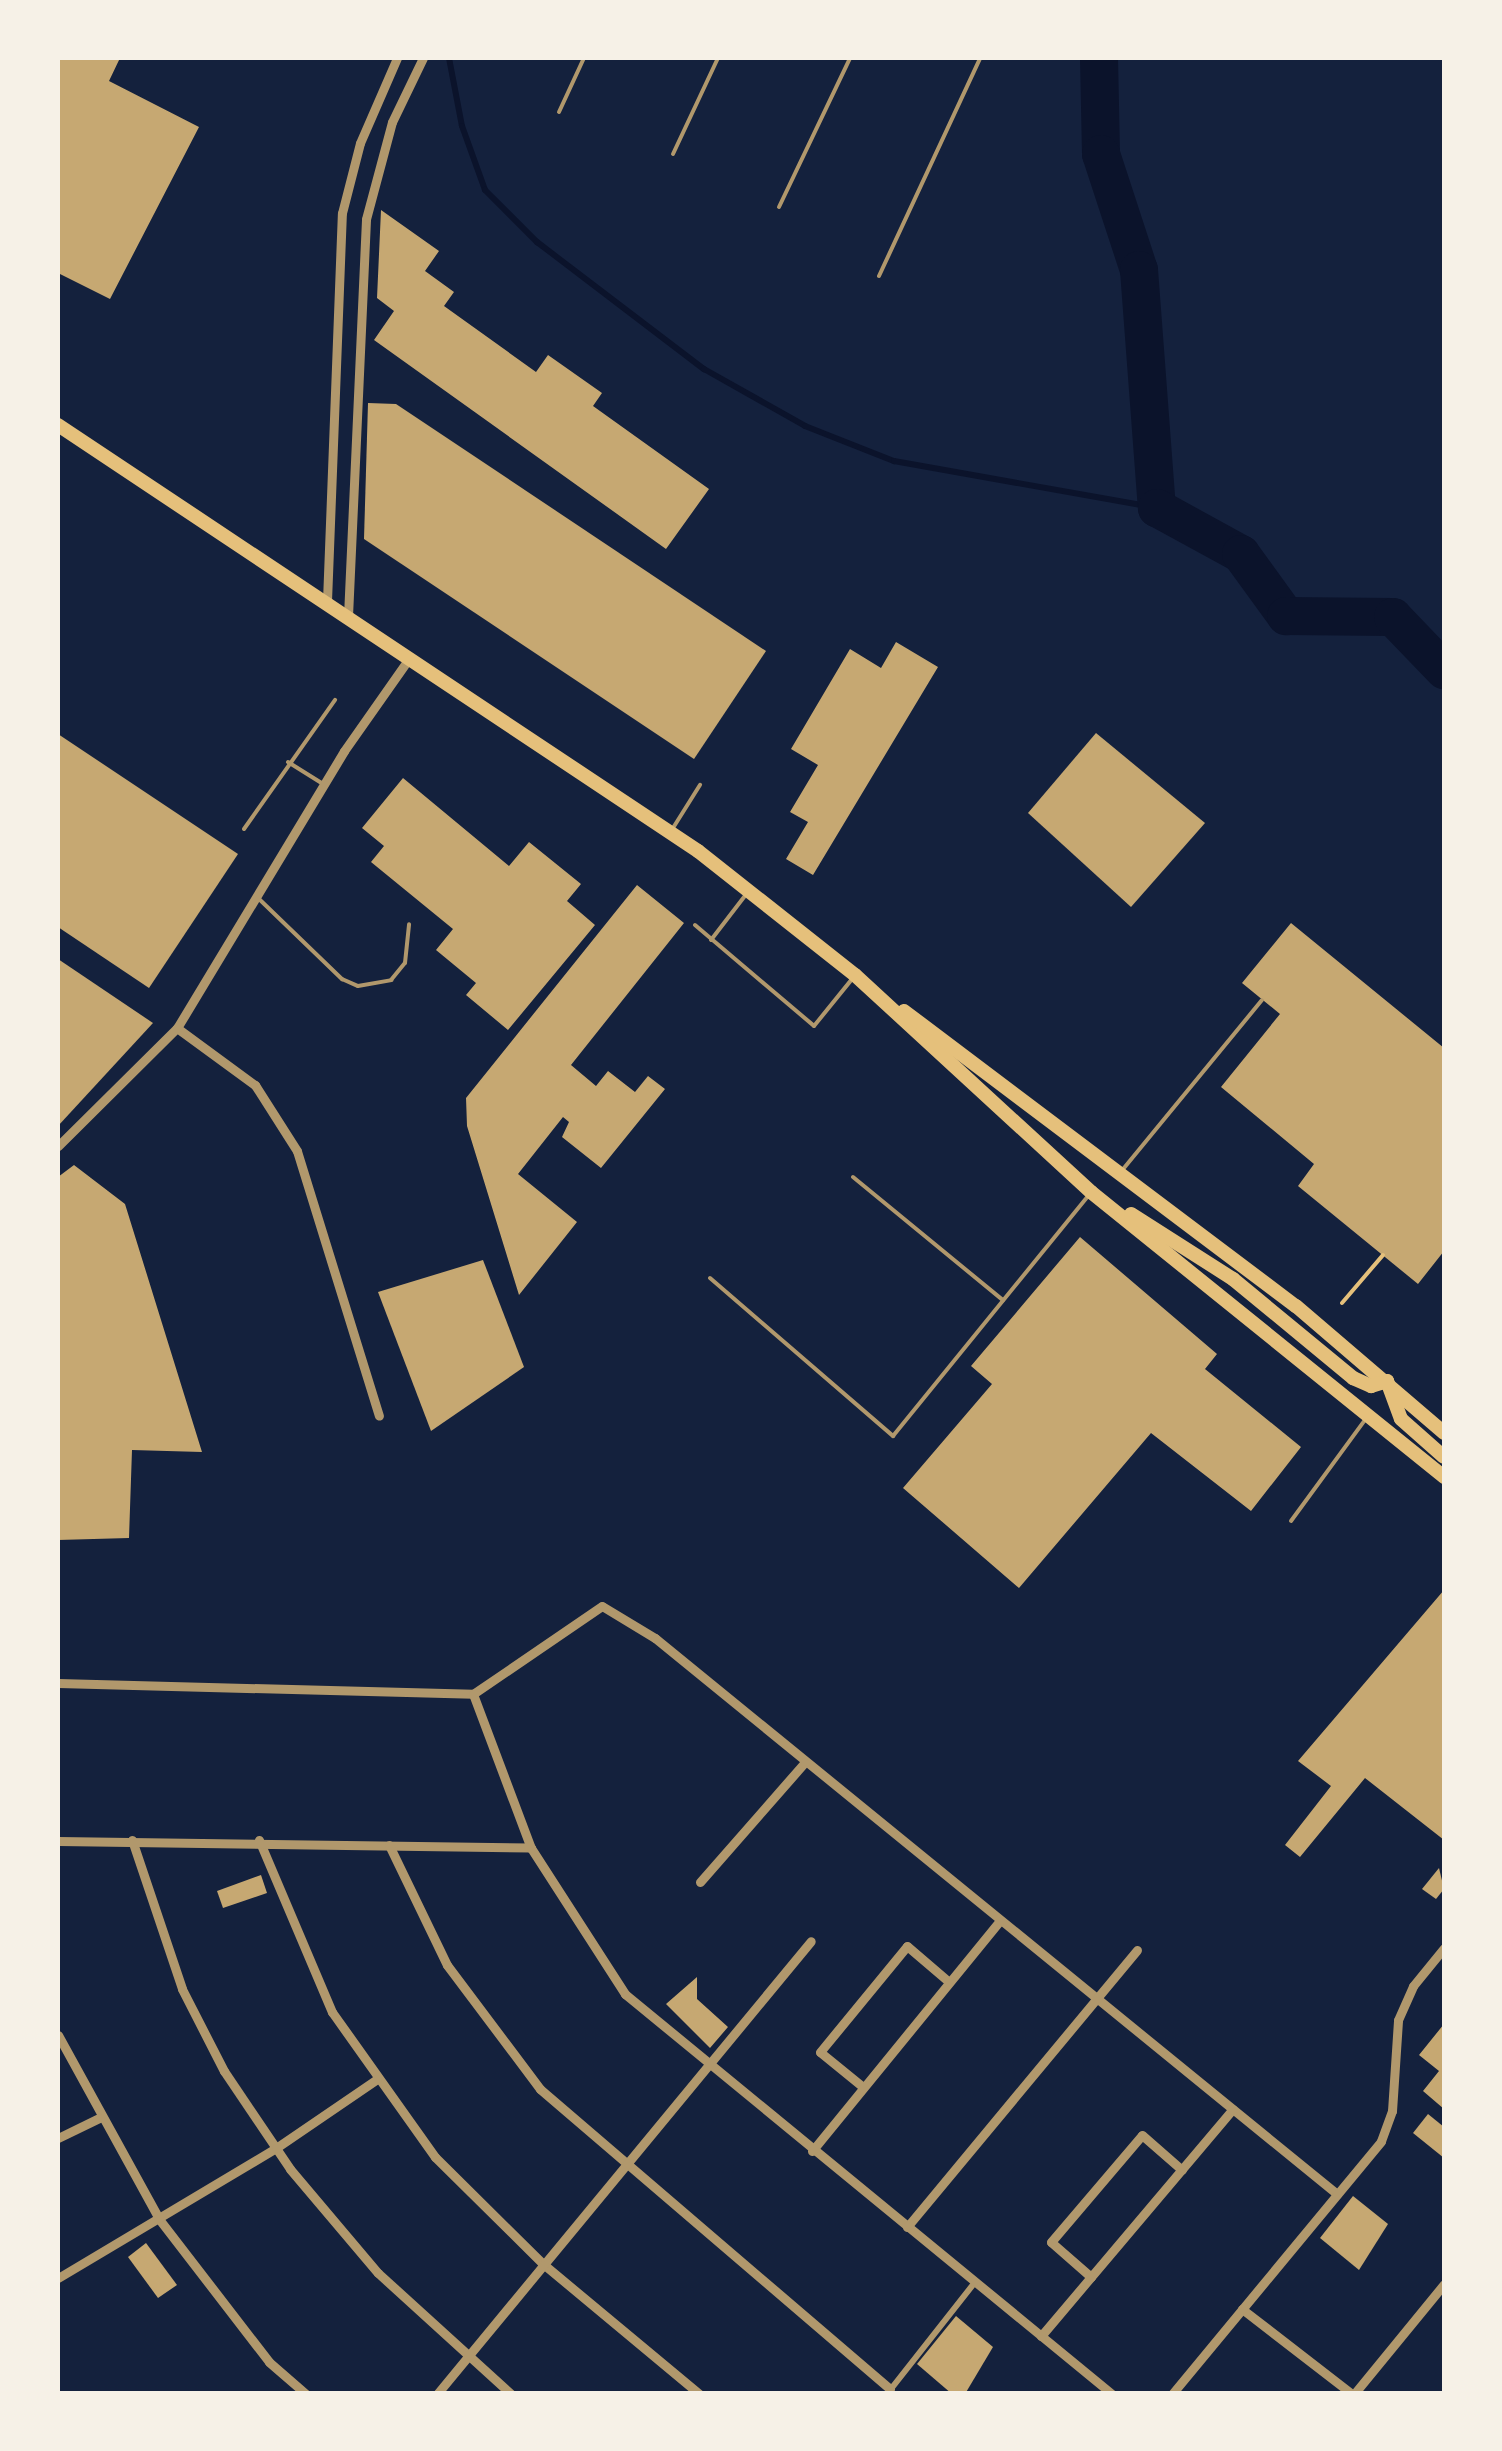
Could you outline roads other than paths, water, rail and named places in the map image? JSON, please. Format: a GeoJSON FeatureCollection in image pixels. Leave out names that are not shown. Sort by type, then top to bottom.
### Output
{"type":"FeatureCollection","features":[{"type":"Feature","properties":{"kind":"main road"},"geometry":{"type":"LineString","coordinates":[[58,424],[670,832],[1387,1381],[1444,1434]]}},
{"type":"Feature","properties":{"kind":"main road"},"geometry":{"type":"LineString","coordinates":[[856,975],[1091,1192],[1444,1477]]}},
{"type":"Feature","properties":{"kind":"main road"},"geometry":{"type":"LineString","coordinates":[[1091,1192],[1233,1280],[1353,1378],[1371,1386],[1387,1381]]}},
{"type":"Feature","properties":{"kind":"main road"},"geometry":{"type":"LineString","coordinates":[[1387,1381],[1401,1419],[1444,1457]]}},
{"type":"Feature","properties":{"kind":"street"},"geometry":{"type":"LineString","coordinates":[[327,601],[342,214],[360,143],[397,58]]}},
{"type":"Feature","properties":{"kind":"street"},"geometry":{"type":"LineString","coordinates":[[348,616],[366,219],[392,122],[423,58]]}},
{"type":"Feature","properties":{"kind":"street"},"geometry":{"type":"LineString","coordinates":[[58,1146],[177,1028],[324,784],[410,656]]}},
{"type":"Feature","properties":{"kind":"street"},"geometry":{"type":"LineString","coordinates":[[177,1028],[255,1085],[297,1151],[379,1416]]}},
{"type":"Feature","properties":{"kind":"street"},"geometry":{"type":"LineString","coordinates":[[58,1683],[473,1694],[602,1606],[655,1638],[1337,2194]]}},
{"type":"Feature","properties":{"kind":"street"},"geometry":{"type":"LineString","coordinates":[[473,1694],[530,1848],[625,1994],[1112,2394]]}},
{"type":"Feature","properties":{"kind":"street"},"geometry":{"type":"LineString","coordinates":[[700,1882],[805,1762]]}},
{"type":"Feature","properties":{"kind":"street"},"geometry":{"type":"LineString","coordinates":[[132,1840],[148,1903],[182,1989],[224,2072],[276,2148],[378,2272],[511,2394]]}},
{"type":"Feature","properties":{"kind":"street"},"geometry":{"type":"LineString","coordinates":[[58,1841],[258,1840],[530,1848]]}},
{"type":"Feature","properties":{"kind":"street"},"geometry":{"type":"LineString","coordinates":[[258,1840],[332,2012],[376,2080],[435,2156],[542,2263],[699,2394]]}},
{"type":"Feature","properties":{"kind":"street"},"geometry":{"type":"LineString","coordinates":[[388,1845],[447,1965],[540,2089],[624,2166],[888,2391],[975,2282]]}},
{"type":"Feature","properties":{"kind":"street"},"geometry":{"type":"LineString","coordinates":[[812,2151],[999,1922]]}},
{"type":"Feature","properties":{"kind":"street"},"geometry":{"type":"LineString","coordinates":[[437,2394],[706,2064],[812,1941]]}},
{"type":"Feature","properties":{"kind":"street"},"geometry":{"type":"LineString","coordinates":[[863,2088],[820,2052],[907,1946],[948,1981]]}},
{"type":"Feature","properties":{"kind":"street"},"geometry":{"type":"LineString","coordinates":[[1172,2394],[1382,2141],[1392,2110],[1398,2020],[1413,1986],[1444,1948]]}},
{"type":"Feature","properties":{"kind":"street"},"geometry":{"type":"LineString","coordinates":[[907,2227],[1137,1950]]}},
{"type":"Feature","properties":{"kind":"street"},"geometry":{"type":"LineString","coordinates":[[58,2035],[99,2118],[159,2219],[270,2362],[306,2394]]}},
{"type":"Feature","properties":{"kind":"street"},"geometry":{"type":"LineString","coordinates":[[58,2278],[276,2148],[376,2080]]}},
{"type":"Feature","properties":{"kind":"street"},"geometry":{"type":"LineString","coordinates":[[1041,2336],[1233,2109]]}},
{"type":"Feature","properties":{"kind":"street"},"geometry":{"type":"LineString","coordinates":[[58,2138],[99,2118]]}},
{"type":"Feature","properties":{"kind":"street"},"geometry":{"type":"LineString","coordinates":[[1091,2276],[1052,2242],[1142,2135],[1182,2170]]}},
{"type":"Feature","properties":{"kind":"street"},"geometry":{"type":"LineString","coordinates":[[1242,2309],[1353,2394],[1444,2284]]}},
{"type":"Feature","properties":{"kind":"lane"},"geometry":{"type":"LineString","coordinates":[[559,112],[584,58]]}},
{"type":"Feature","properties":{"kind":"lane"},"geometry":{"type":"LineString","coordinates":[[673,154],[718,58]]}},
{"type":"Feature","properties":{"kind":"lane"},"geometry":{"type":"LineString","coordinates":[[779,206],[850,58]]}},
{"type":"Feature","properties":{"kind":"lane"},"geometry":{"type":"LineString","coordinates":[[879,276],[980,58]]}},
{"type":"Feature","properties":{"kind":"lane"},"geometry":{"type":"LineString","coordinates":[[244,829],[335,700]]}},
{"type":"Feature","properties":{"kind":"lane"},"geometry":{"type":"LineString","coordinates":[[288,762],[324,784]]}},
{"type":"Feature","properties":{"kind":"lane"},"geometry":{"type":"LineString","coordinates":[[670,832],[700,785]]}},
{"type":"Feature","properties":{"kind":"lane"},"geometry":{"type":"LineString","coordinates":[[711,940],[747,892]]}},
{"type":"Feature","properties":{"kind":"lane"},"geometry":{"type":"LineString","coordinates":[[258,898],[358,986],[391,980],[405,964],[409,924]]}},
{"type":"Feature","properties":{"kind":"lane"},"geometry":{"type":"LineString","coordinates":[[695,925],[814,1026],[856,975]]}},
{"type":"Feature","properties":{"kind":"lane"},"geometry":{"type":"LineString","coordinates":[[1118,1176],[1262,1000]]}},
{"type":"Feature","properties":{"kind":"lane"},"geometry":{"type":"LineString","coordinates":[[853,1177],[1003,1300]]}},
{"type":"Feature","properties":{"kind":"lane"},"geometry":{"type":"LineString","coordinates":[[710,1278],[893,1436],[1091,1192]]}},
{"type":"Feature","properties":{"kind":"lane"},"geometry":{"type":"LineString","coordinates":[[1291,1521],[1369,1415]]}},
{"type":"Feature","properties":{"kind":"waterway"},"geometry":{"type":"LineString","coordinates":[[449,58],[462,126],[485,190],[537,242],[704,369],[805,426],[894,461],[1157,508]]}},
{"type":"Feature","properties":{"kind":"waterway"},"geometry":{"type":"LineString","coordinates":[[1099,58],[1101,154],[1139,270],[1157,508],[1241,554],[1286,616],[1393,617],[1444,670]]}}]}
